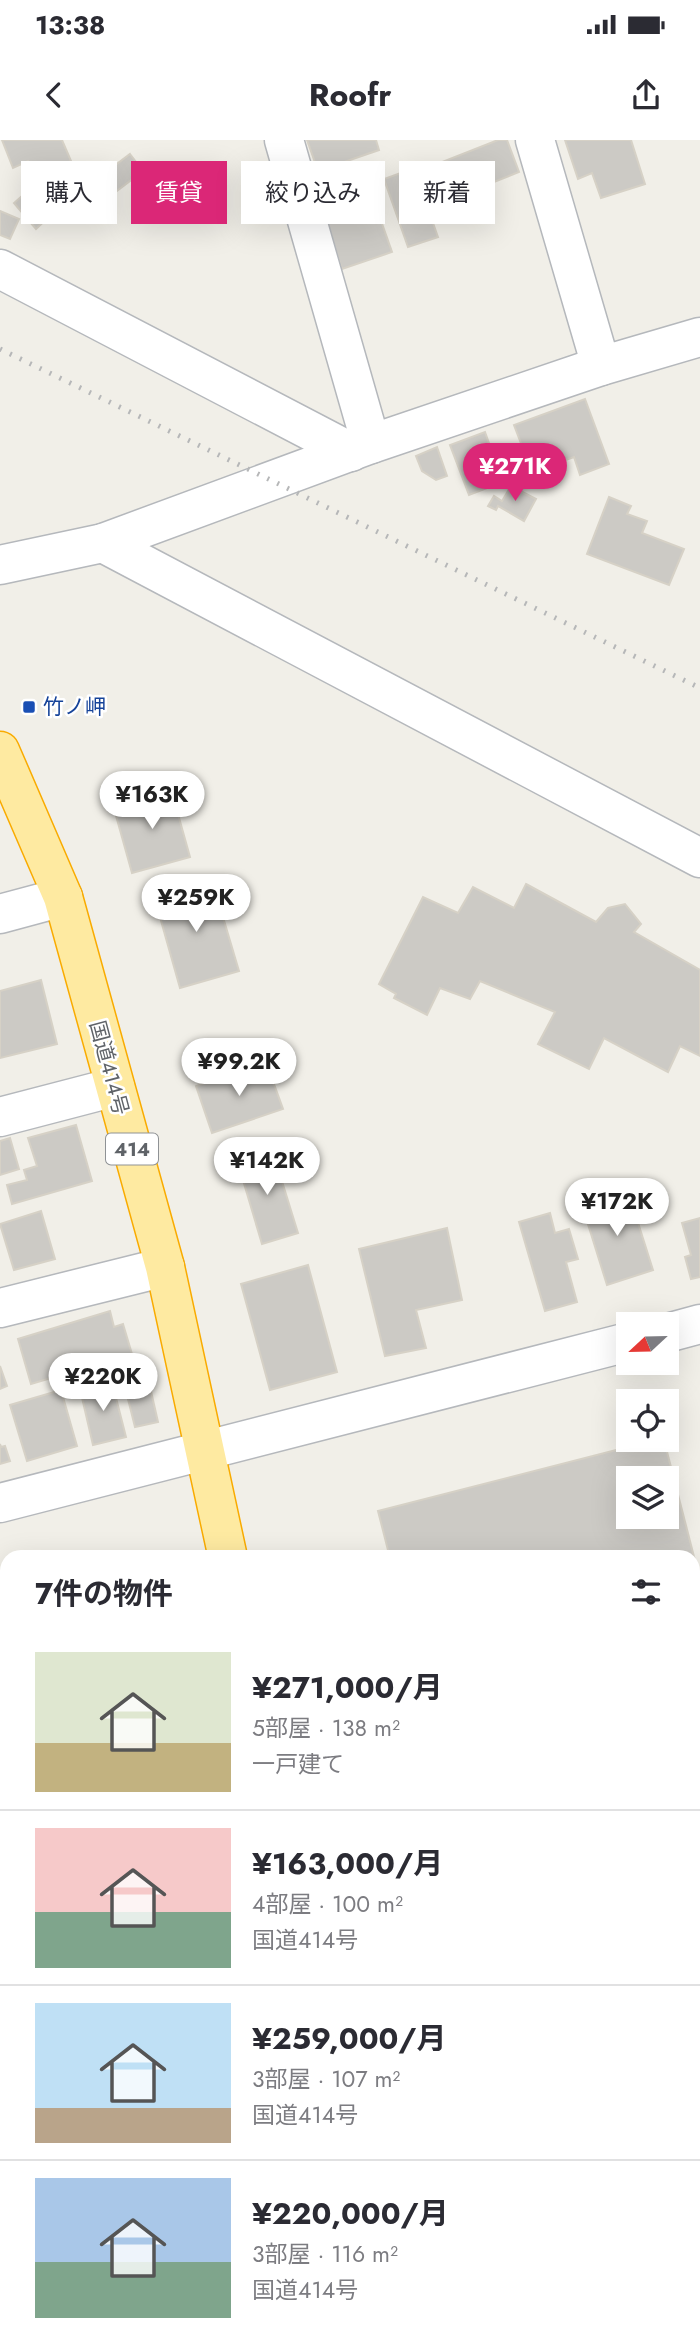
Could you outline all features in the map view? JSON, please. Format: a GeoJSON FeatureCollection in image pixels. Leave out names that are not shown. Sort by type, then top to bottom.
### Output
{"type":"FeatureCollection","features":[{"type":"Feature","properties":{"kind":"highway","name":"国道414号"},"geometry":{"type":"LineString","coordinates":[[0,751],[63,897],[165,1267],[226,1550]]}},
{"type":"Feature","properties":{"kind":"street"},"geometry":{"type":"LineString","coordinates":[[284,140],[361,448]]}},
{"type":"Feature","properties":{"kind":"street"},"geometry":{"type":"LineString","coordinates":[[535,140],[601,366]]}},
{"type":"Feature","properties":{"kind":"street"},"geometry":{"type":"LineString","coordinates":[[0,269],[361,448]]}},
{"type":"Feature","properties":{"kind":"street"},"geometry":{"type":"LineString","coordinates":[[0,565],[103,543],[361,448],[601,366],[700,337]]}},
{"type":"Feature","properties":{"kind":"street"},"geometry":{"type":"LineString","coordinates":[[103,543],[700,858]]}},
{"type":"Feature","properties":{"kind":"street"},"geometry":{"type":"LineString","coordinates":[[0,914],[63,897]]}},
{"type":"Feature","properties":{"kind":"street"},"geometry":{"type":"LineString","coordinates":[[0,1117],[114,1087]]}},
{"type":"Feature","properties":{"kind":"street"},"geometry":{"type":"LineString","coordinates":[[0,1308],[165,1267]]}},
{"type":"Feature","properties":{"kind":"street"},"geometry":{"type":"LineString","coordinates":[[679,1330],[700,1324]]}},
{"type":"Feature","properties":{"kind":"street"},"geometry":{"type":"LineString","coordinates":[[0,1503],[616,1345]]}},
{"type":"Feature","properties":{"kind":"building"},"geometry":{"type":"Polygon","coordinates":[[[2,140],[62,140],[71,161],[21,161],[21,164],[13,168],[2,140]]]}},
{"type":"Feature","properties":{"kind":"building"},"geometry":{"type":"Polygon","coordinates":[[[307,140],[376,140],[379,150],[347,161],[314,161],[307,140]]]}},
{"type":"Feature","properties":{"kind":"building"},"geometry":{"type":"Polygon","coordinates":[[[498,140],[507,140],[519,172],[495,182],[495,161],[445,161],[498,140]]]}},
{"type":"Feature","properties":{"kind":"building"},"geometry":{"type":"Polygon","coordinates":[[[565,140],[631,140],[645,184],[601,198],[592,173],[578,179],[565,140]]]}},
{"type":"Feature","properties":{"kind":"building"},"geometry":{"type":"Polygon","coordinates":[[[130,154],[135,161],[131,161],[131,180],[117,191],[117,164],[130,154]]]}},
{"type":"Feature","properties":{"kind":"building"},"geometry":{"type":"Polygon","coordinates":[[[399,174],[399,222],[385,182],[385,179],[399,174]]]}},
{"type":"Feature","properties":{"kind":"building"},"geometry":{"type":"Polygon","coordinates":[[[21,197],[21,211],[14,203],[21,197]]]}},
{"type":"Feature","properties":{"kind":"building"},"geometry":{"type":"Polygon","coordinates":[[[0,211],[19,219],[10,239],[0,235],[0,211]]]}},
{"type":"Feature","properties":{"kind":"building"},"geometry":{"type":"Polygon","coordinates":[[[327,224],[382,224],[392,252],[342,269],[327,224]]]}},
{"type":"Feature","properties":{"kind":"building"},"geometry":{"type":"Polygon","coordinates":[[[400,224],[433,224],[438,237],[408,247],[400,224]]]}},
{"type":"Feature","properties":{"kind":"building"},"geometry":{"type":"Polygon","coordinates":[[[585,399],[609,464],[580,475],[574,457],[532,472],[514,425],[585,399]]]}},
{"type":"Feature","properties":{"kind":"building"},"geometry":{"type":"Polygon","coordinates":[[[485,432],[503,482],[469,495],[450,445],[485,432]]]}},
{"type":"Feature","properties":{"kind":"building"},"geometry":{"type":"Polygon","coordinates":[[[437,447],[447,476],[436,480],[422,471],[416,456],[437,447]]]}},
{"type":"Feature","properties":{"kind":"building"},"geometry":{"type":"Polygon","coordinates":[[[511,486],[536,499],[524,521],[498,506],[496,510],[488,506],[494,496],[502,501],[511,486]]]}},
{"type":"Feature","properties":{"kind":"building"},"geometry":{"type":"Polygon","coordinates":[[[609,497],[631,506],[627,514],[647,521],[642,533],[684,549],[669,585],[587,554],[609,497]]]}},
{"type":"Feature","properties":{"kind":"building"},"geometry":{"type":"Polygon","coordinates":[[[171,789],[190,857],[132,873],[113,805],[171,789]]]}},
{"type":"Feature","properties":{"kind":"building"},"geometry":{"type":"Polygon","coordinates":[[[212,880],[239,971],[180,988],[154,896],[212,880]]]}},
{"type":"Feature","properties":{"kind":"building"},"geometry":{"type":"Polygon","coordinates":[[[526,884],[596,922],[608,908],[625,904],[641,924],[634,932],[700,970],[700,1056],[680,1046],[668,1072],[604,1038],[589,1069],[538,1044],[555,1012],[480,981],[470,999],[440,988],[427,1015],[394,998],[396,994],[379,984],[423,897],[458,913],[473,887],[514,908],[526,884]]]}},
{"type":"Feature","properties":{"kind":"building"},"geometry":{"type":"Polygon","coordinates":[[[41,980],[57,1044],[0,1058],[0,991],[41,980]]]}},
{"type":"Feature","properties":{"kind":"building"},"geometry":{"type":"Polygon","coordinates":[[[266,1062],[283,1109],[212,1133],[196,1086],[266,1062]]]}},
{"type":"Feature","properties":{"kind":"building"},"geometry":{"type":"Polygon","coordinates":[[[76,1125],[92,1181],[12,1204],[7,1185],[27,1180],[24,1170],[37,1166],[28,1138],[76,1125]]]}},
{"type":"Feature","properties":{"kind":"building"},"geometry":{"type":"Polygon","coordinates":[[[10,1138],[19,1169],[0,1175],[0,1141],[10,1138]]]}},
{"type":"Feature","properties":{"kind":"building"},"geometry":{"type":"Polygon","coordinates":[[[272,1149],[298,1233],[262,1244],[237,1160],[272,1149]]]}},
{"type":"Feature","properties":{"kind":"building"},"geometry":{"type":"Polygon","coordinates":[[[628,1191],[653,1270],[607,1285],[582,1205],[628,1191]]]}},
{"type":"Feature","properties":{"kind":"building"},"geometry":{"type":"Polygon","coordinates":[[[41,1211],[55,1259],[14,1270],[0,1224],[41,1211]]]}},
{"type":"Feature","properties":{"kind":"building"},"geometry":{"type":"Polygon","coordinates":[[[550,1213],[555,1233],[569,1229],[578,1259],[566,1262],[577,1302],[545,1311],[519,1222],[550,1213]]]}},
{"type":"Feature","properties":{"kind":"building"},"geometry":{"type":"Polygon","coordinates":[[[700,1218],[700,1277],[691,1279],[685,1257],[691,1255],[682,1223],[700,1218]]]}},
{"type":"Feature","properties":{"kind":"building"},"geometry":{"type":"Polygon","coordinates":[[[447,1228],[462,1300],[416,1310],[426,1348],[385,1356],[359,1249],[447,1228]]]}},
{"type":"Feature","properties":{"kind":"building"},"geometry":{"type":"Polygon","coordinates":[[[308,1265],[337,1372],[270,1390],[241,1284],[308,1265]]]}},
{"type":"Feature","properties":{"kind":"building"},"geometry":{"type":"Polygon","coordinates":[[[110,1311],[114,1327],[123,1324],[132,1354],[31,1384],[18,1339],[110,1311]]]}},
{"type":"Feature","properties":{"kind":"building"},"geometry":{"type":"Polygon","coordinates":[[[0,1366],[7,1386],[0,1389],[0,1366]]]}},
{"type":"Feature","properties":{"kind":"building"},"geometry":{"type":"Polygon","coordinates":[[[148,1378],[158,1422],[135,1427],[124,1383],[148,1378]]]}},
{"type":"Feature","properties":{"kind":"building"},"geometry":{"type":"Polygon","coordinates":[[[112,1382],[126,1437],[93,1445],[80,1389],[112,1382]]]}},
{"type":"Feature","properties":{"kind":"building"},"geometry":{"type":"Polygon","coordinates":[[[61,1390],[77,1446],[27,1461],[10,1405],[61,1390]]]}},
{"type":"Feature","properties":{"kind":"building"},"geometry":{"type":"Polygon","coordinates":[[[0,1444],[1,1447],[5,1446],[10,1461],[0,1464],[0,1444]]]}},
{"type":"Feature","properties":{"kind":"building"},"geometry":{"type":"Polygon","coordinates":[[[616,1450],[667,1452],[671,1466],[616,1466],[616,1529],[679,1529],[679,1498],[692,1550],[388,1550],[378,1511],[616,1450]]]}},
{"type":"Feature","properties":{"kind":"railway"},"geometry":{"type":"LineString","coordinates":[[0,349],[700,688]]}},
{"type":"Feature","properties":{"kind":"place","name":"竹ノ岬"},"geometry":{"type":"Point","coordinates":[29,707]}}]}
